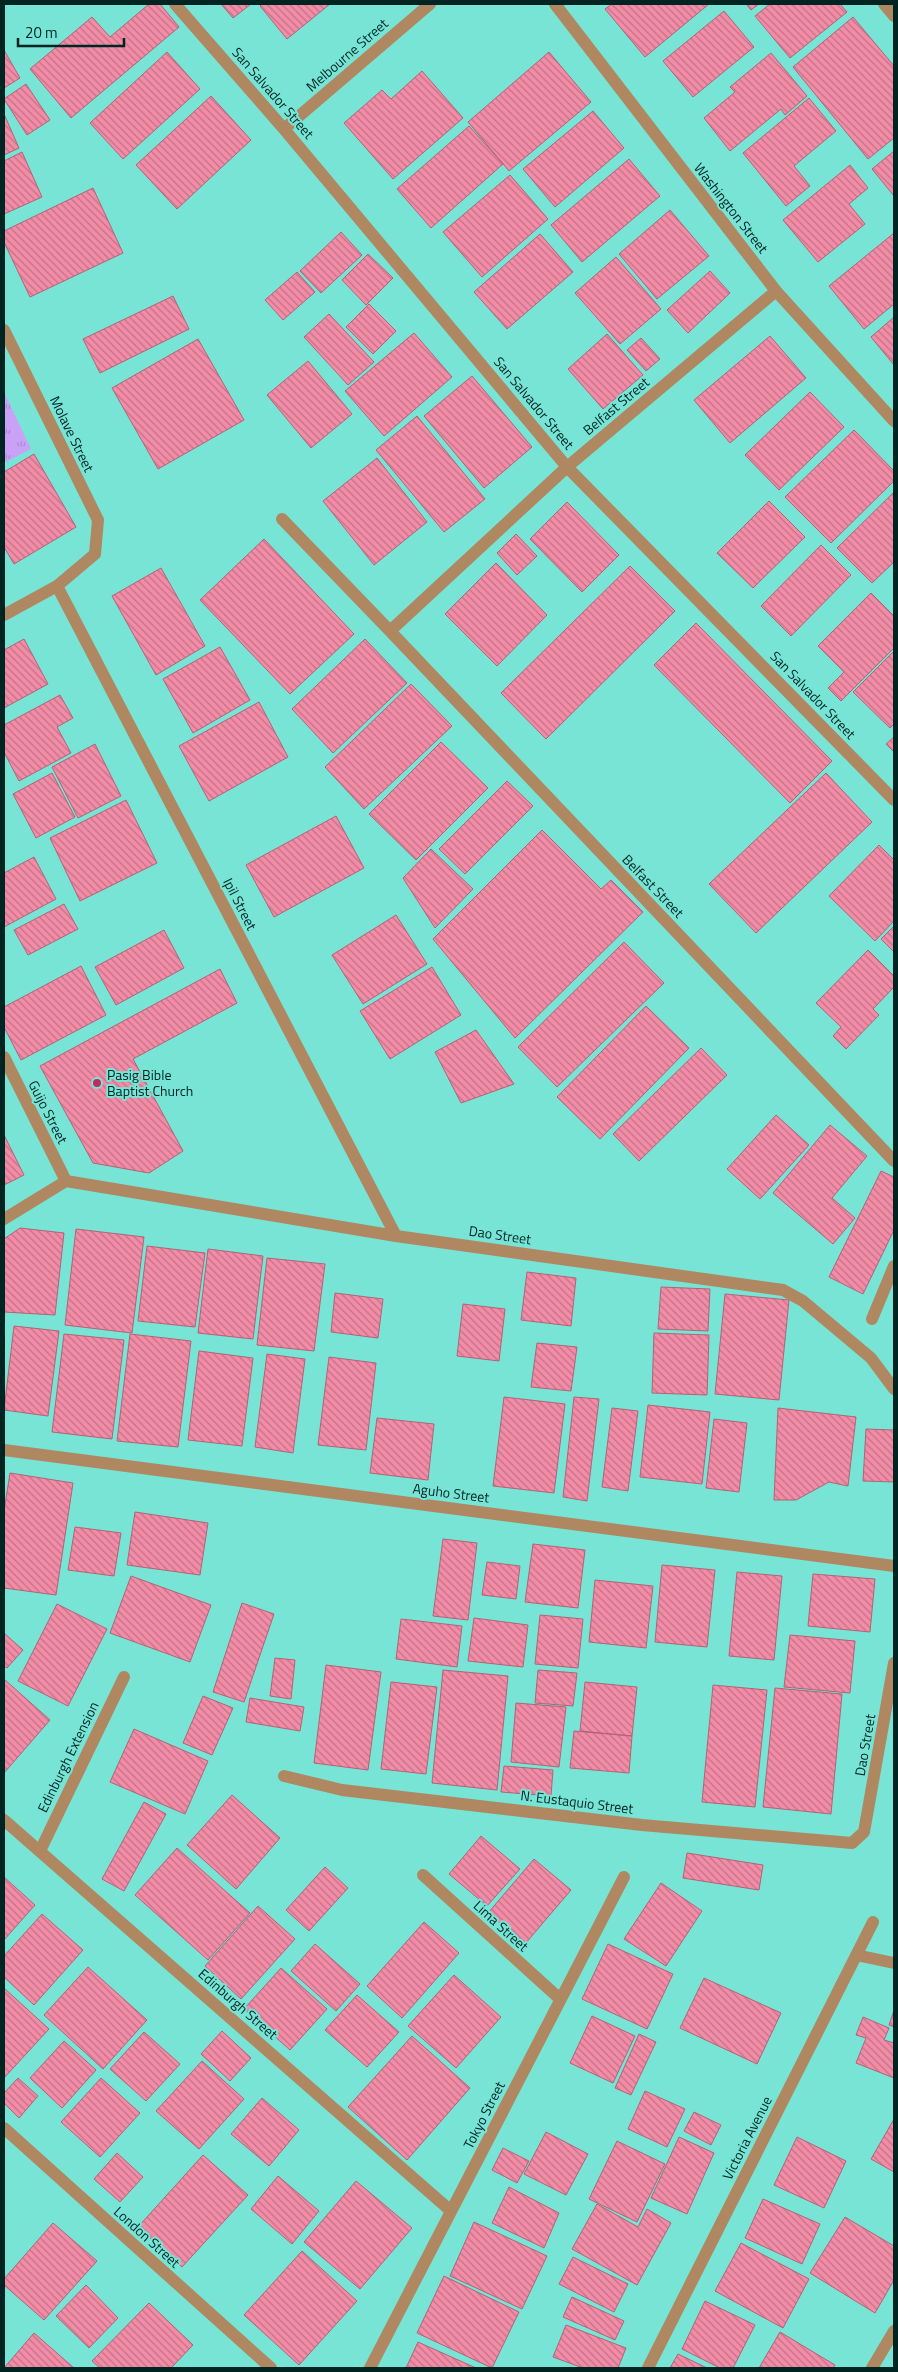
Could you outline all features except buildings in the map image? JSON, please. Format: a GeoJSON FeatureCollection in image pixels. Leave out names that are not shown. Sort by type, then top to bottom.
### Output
{"type":"FeatureCollection","features":[{"type":"Feature","properties":{"kind":"street","name":"San Salvador Street"},"geometry":{"type":"LineString","coordinates":[[175,4],[284,128],[568,467],[894,800]]}},
{"type":"Feature","properties":{"kind":"street","name":"Melbourne Street"},"geometry":{"type":"LineString","coordinates":[[284,128],[430,4]]}},
{"type":"Feature","properties":{"kind":"street","name":"Washington Street"},"geometry":{"type":"LineString","coordinates":[[555,4],[776,291],[894,421]]}},
{"type":"Feature","properties":{"kind":"street"},"geometry":{"type":"LineString","coordinates":[[884,4],[894,16]]}},
{"type":"Feature","properties":{"kind":"street","name":"Belfast Street"},"geometry":{"type":"LineString","coordinates":[[390,630],[568,467],[776,291]]}},
{"type":"Feature","properties":{"kind":"street","name":"Molave Street"},"geometry":{"type":"LineString","coordinates":[[4,330],[98,520],[95,554],[57,586]]}},
{"type":"Feature","properties":{"kind":"street","name":"Belfast Street"},"geometry":{"type":"LineString","coordinates":[[282,519],[390,630],[894,1161]]}},
{"type":"Feature","properties":{"kind":"street"},"geometry":{"type":"LineString","coordinates":[[4,615],[57,586]]}},
{"type":"Feature","properties":{"kind":"street","name":"Ipil Street"},"geometry":{"type":"LineString","coordinates":[[57,586],[396,1236]]}},
{"type":"Feature","properties":{"kind":"street","name":"Guijo Street"},"geometry":{"type":"LineString","coordinates":[[4,1057],[66,1181]]}},
{"type":"Feature","properties":{"kind":"street"},"geometry":{"type":"LineString","coordinates":[[4,1219],[66,1181]]}},
{"type":"Feature","properties":{"kind":"street","name":"Dao Street"},"geometry":{"type":"LineString","coordinates":[[66,1181],[396,1236],[783,1290],[804,1300],[871,1358],[894,1390]]}},
{"type":"Feature","properties":{"kind":"street"},"geometry":{"type":"LineString","coordinates":[[872,1319],[894,1266]]}},
{"type":"Feature","properties":{"kind":"street","name":"Aguho Street"},"geometry":{"type":"LineString","coordinates":[[4,1450],[894,1566]]}},
{"type":"Feature","properties":{"kind":"street","name":"Dao Street"},"geometry":{"type":"LineString","coordinates":[[864,1832],[894,1663]]}},
{"type":"Feature","properties":{"kind":"street","name":"Edinburgh Extension"},"geometry":{"type":"LineString","coordinates":[[40,1851],[124,1677]]}},
{"type":"Feature","properties":{"kind":"street","name":"N. Eustaquio Street"},"geometry":{"type":"LineString","coordinates":[[284,1776],[342,1790],[642,1825],[852,1843],[864,1832]]}},
{"type":"Feature","properties":{"kind":"street","name":"Edinburgh Street"},"geometry":{"type":"LineString","coordinates":[[4,1820],[451,2211]]}},
{"type":"Feature","properties":{"kind":"street","name":"Lima Street"},"geometry":{"type":"LineString","coordinates":[[423,1876],[560,2000]]}},
{"type":"Feature","properties":{"kind":"street","name":"Tokyo Street"},"geometry":{"type":"LineString","coordinates":[[370,2368],[624,1877]]}},
{"type":"Feature","properties":{"kind":"street","name":"Victoria Avenue"},"geometry":{"type":"LineString","coordinates":[[648,2368],[873,1922]]}},
{"type":"Feature","properties":{"kind":"street"},"geometry":{"type":"LineString","coordinates":[[856,1955],[894,1963]]}},
{"type":"Feature","properties":{"kind":"street","name":"London Street"},"geometry":{"type":"LineString","coordinates":[[4,2128],[271,2368]]}},
{"type":"Feature","properties":{"kind":"street"},"geometry":{"type":"LineString","coordinates":[[872,2368],[894,2331]]}},
{"type":"Feature","properties":{"kind":"green space"},"geometry":{"type":"Polygon","coordinates":[[[4,392],[31,449],[4,463],[4,392]]]}},
{"type":"Feature","properties":{"kind":"place","name":"Pasig Bible Baptist Church"},"geometry":{"type":"Point","coordinates":[97,1083]}}]}
